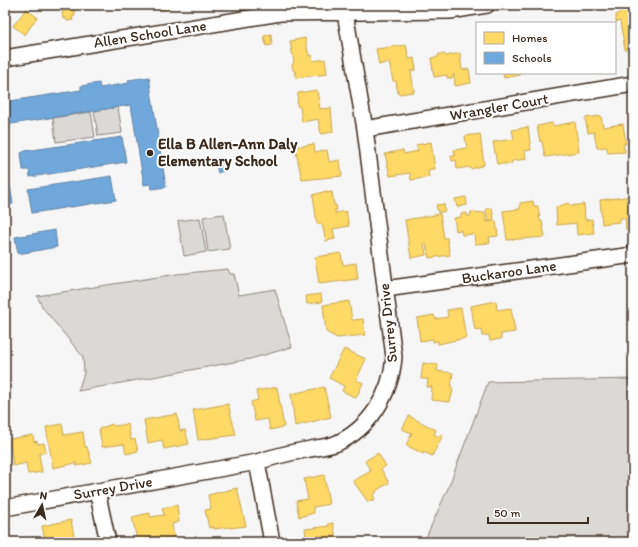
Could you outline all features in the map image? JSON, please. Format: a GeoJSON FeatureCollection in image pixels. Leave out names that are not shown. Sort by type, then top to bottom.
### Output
{"type":"FeatureCollection","features":[{"type":"Feature","properties":{"kind":"street","name":"Allen School Lane"},"geometry":{"type":"LineString","coordinates":[[5,58],[280,14],[450,11],[487,5]]}},
{"type":"Feature","properties":{"kind":"street","name":"Surrey Drive"},"geometry":{"type":"LineString","coordinates":[[5,508],[257,462],[280,455],[334,444],[344,439],[362,426],[378,408],[390,384],[394,357],[384,289],[365,129],[345,13]]}},
{"type":"Feature","properties":{"kind":"street","name":"Wrangler Court"},"geometry":{"type":"LineString","coordinates":[[365,129],[633,84]]}},
{"type":"Feature","properties":{"kind":"street","name":"Buckaroo Lane"},"geometry":{"type":"LineString","coordinates":[[384,289],[633,255]]}},
{"type":"Feature","properties":{"kind":"street"},"geometry":{"type":"LineString","coordinates":[[257,462],[272,542]]}},
{"type":"Feature","properties":{"kind":"street"},"geometry":{"type":"LineString","coordinates":[[97,491],[108,542]]}},
{"type":"Feature","properties":{"kind":"shaded area"},"geometry":{"type":"Polygon","coordinates":[[[118,107],[122,133],[98,136],[94,111],[118,107]]]}},
{"type":"Feature","properties":{"kind":"shaded area"},"geometry":{"type":"Polygon","coordinates":[[[91,112],[95,137],[56,142],[53,118],[91,112]]]}},
{"type":"Feature","properties":{"kind":"shaded area"},"geometry":{"type":"Polygon","coordinates":[[[224,214],[230,249],[208,252],[203,217],[224,214]]]}},
{"type":"Feature","properties":{"kind":"shaded area"},"geometry":{"type":"Polygon","coordinates":[[[200,218],[206,252],[184,256],[178,221],[200,218]]]}},
{"type":"Feature","properties":{"kind":"shaded area"},"geometry":{"type":"Polygon","coordinates":[[[228,269],[230,274],[234,274],[239,295],[275,289],[292,347],[250,359],[78,391],[84,373],[83,357],[43,308],[37,296],[177,274],[228,269]]]}},
{"type":"Feature","properties":{"kind":"shaded area"},"geometry":{"type":"Polygon","coordinates":[[[633,379],[633,542],[424,542],[449,486],[488,382],[633,379]]]}},
{"type":"Feature","properties":{"kind":"building: Homes"},"geometry":{"type":"Polygon","coordinates":[[[160,5],[169,5],[169,9],[160,10],[160,5]]]}},
{"type":"Feature","properties":{"kind":"building: Homes"},"geometry":{"type":"Polygon","coordinates":[[[26,9],[37,17],[25,35],[13,26],[26,9]]]}},
{"type":"Feature","properties":{"kind":"building: Homes"},"geometry":{"type":"Polygon","coordinates":[[[74,9],[75,16],[72,17],[73,20],[67,21],[66,18],[63,19],[62,11],[74,9]]]}},
{"type":"Feature","properties":{"kind":"building: Homes"},"geometry":{"type":"Polygon","coordinates":[[[633,10],[633,49],[625,50],[620,21],[616,22],[616,15],[622,11],[633,10]]]}},
{"type":"Feature","properties":{"kind":"building: Homes"},"geometry":{"type":"Polygon","coordinates":[[[271,34],[272,45],[266,46],[264,36],[271,34]]]}},
{"type":"Feature","properties":{"kind":"building: Homes"},"geometry":{"type":"Polygon","coordinates":[[[305,38],[309,56],[312,55],[313,61],[325,59],[327,74],[296,78],[292,65],[294,62],[290,41],[305,38]]]}},
{"type":"Feature","properties":{"kind":"building: Homes"},"geometry":{"type":"Polygon","coordinates":[[[406,45],[409,59],[414,58],[416,70],[411,71],[414,92],[398,94],[396,81],[393,81],[389,62],[379,65],[376,49],[406,45]]]}},
{"type":"Feature","properties":{"kind":"building: Homes"},"geometry":{"type":"Polygon","coordinates":[[[460,53],[462,70],[469,69],[471,83],[455,86],[454,74],[452,78],[447,78],[447,75],[434,77],[431,58],[438,57],[439,54],[444,54],[446,56],[460,53]]]}},
{"type":"Feature","properties":{"kind":"building: Homes"},"geometry":{"type":"Polygon","coordinates":[[[503,74],[520,75],[504,78],[503,74]]]}},
{"type":"Feature","properties":{"kind":"building: Homes"},"geometry":{"type":"Polygon","coordinates":[[[317,90],[320,109],[331,108],[333,132],[321,134],[318,119],[302,122],[300,107],[297,106],[298,93],[317,90]]]}},
{"type":"Feature","properties":{"kind":"building: Homes"},"geometry":{"type":"Polygon","coordinates":[[[601,116],[603,127],[623,124],[626,144],[623,144],[625,152],[608,153],[607,147],[597,148],[594,132],[588,133],[585,118],[601,116]]]}},
{"type":"Feature","properties":{"kind":"building: Homes"},"geometry":{"type":"Polygon","coordinates":[[[575,122],[579,152],[545,157],[537,126],[552,123],[553,126],[575,122]]]}},
{"type":"Feature","properties":{"kind":"building: Homes"},"geometry":{"type":"Polygon","coordinates":[[[528,127],[531,150],[525,151],[526,159],[512,161],[511,164],[497,164],[493,142],[514,139],[512,130],[528,127]]]}},
{"type":"Feature","properties":{"kind":"building: Homes"},"geometry":{"type":"Polygon","coordinates":[[[480,134],[484,165],[471,169],[469,167],[457,169],[456,160],[452,161],[451,156],[455,156],[454,150],[467,148],[465,136],[480,134]]]}},
{"type":"Feature","properties":{"kind":"building: Homes"},"geometry":{"type":"Polygon","coordinates":[[[431,142],[435,169],[428,170],[429,177],[411,180],[410,173],[390,176],[385,154],[403,150],[404,154],[418,151],[416,145],[431,142]]]}},
{"type":"Feature","properties":{"kind":"building: Homes"},"geometry":{"type":"Polygon","coordinates":[[[314,144],[315,152],[327,150],[329,162],[340,160],[342,176],[302,180],[295,147],[314,144]]]}},
{"type":"Feature","properties":{"kind":"building: Homes"},"geometry":{"type":"Polygon","coordinates":[[[326,191],[326,193],[332,192],[334,205],[336,205],[337,210],[335,210],[335,213],[346,211],[349,226],[333,229],[335,239],[326,241],[322,224],[317,224],[313,195],[326,191]]]}},
{"type":"Feature","properties":{"kind":"building: Homes"},"geometry":{"type":"Polygon","coordinates":[[[633,196],[633,230],[626,230],[625,218],[620,218],[620,222],[602,224],[600,200],[633,196]]]}},
{"type":"Feature","properties":{"kind":"building: Homes"},"geometry":{"type":"Polygon","coordinates":[[[466,197],[467,205],[457,207],[455,199],[466,197]]]}},
{"type":"Feature","properties":{"kind":"building: Homes"},"geometry":{"type":"Polygon","coordinates":[[[533,201],[534,206],[538,206],[540,221],[542,221],[545,237],[507,240],[503,211],[520,209],[520,203],[533,201]]]}},
{"type":"Feature","properties":{"kind":"building: Homes"},"geometry":{"type":"Polygon","coordinates":[[[568,203],[571,206],[584,204],[585,220],[592,219],[594,233],[577,235],[576,223],[557,225],[556,207],[568,203]]]}},
{"type":"Feature","properties":{"kind":"building: Homes"},"geometry":{"type":"Polygon","coordinates":[[[444,204],[445,211],[438,213],[436,205],[444,204]]]}},
{"type":"Feature","properties":{"kind":"building: Homes"},"geometry":{"type":"Polygon","coordinates":[[[492,208],[494,220],[488,221],[486,209],[492,208]]]}},
{"type":"Feature","properties":{"kind":"building: Homes"},"geometry":{"type":"Polygon","coordinates":[[[471,212],[485,213],[486,222],[496,221],[498,236],[489,237],[490,243],[475,244],[474,234],[462,235],[461,230],[456,231],[454,218],[461,217],[461,214],[467,213],[467,216],[470,216],[471,212]]]}},
{"type":"Feature","properties":{"kind":"building: Homes"},"geometry":{"type":"Polygon","coordinates":[[[440,214],[444,238],[447,238],[450,255],[429,258],[426,244],[424,244],[426,255],[411,258],[405,220],[440,214]]]}},
{"type":"Feature","properties":{"kind":"building: Homes"},"geometry":{"type":"Polygon","coordinates":[[[341,253],[343,265],[356,263],[358,279],[319,284],[315,257],[341,253]]]}},
{"type":"Feature","properties":{"kind":"building: Homes"},"geometry":{"type":"Polygon","coordinates":[[[321,294],[322,302],[307,304],[306,296],[321,294]]]}},
{"type":"Feature","properties":{"kind":"building: Homes"},"geometry":{"type":"Polygon","coordinates":[[[349,301],[352,320],[363,319],[365,335],[337,338],[326,332],[323,305],[349,301]]]}},
{"type":"Feature","properties":{"kind":"building: Homes"},"geometry":{"type":"Polygon","coordinates":[[[496,301],[497,310],[511,308],[515,332],[501,334],[501,339],[490,341],[489,335],[482,336],[481,329],[475,330],[471,306],[496,301]]]}},
{"type":"Feature","properties":{"kind":"building: Homes"},"geometry":{"type":"Polygon","coordinates":[[[461,308],[466,338],[438,344],[438,341],[433,342],[433,339],[420,341],[417,318],[434,315],[435,319],[448,317],[447,310],[461,308]]]}},
{"type":"Feature","properties":{"kind":"building: Homes"},"geometry":{"type":"Polygon","coordinates":[[[344,349],[366,359],[356,380],[363,383],[356,398],[342,391],[344,386],[329,378],[344,349]]]}},
{"type":"Feature","properties":{"kind":"building: Homes"},"geometry":{"type":"Polygon","coordinates":[[[423,363],[438,365],[437,371],[453,373],[451,387],[453,390],[450,402],[431,400],[432,387],[427,387],[428,379],[421,379],[423,363]]]}},
{"type":"Feature","properties":{"kind":"building: Homes"},"geometry":{"type":"Polygon","coordinates":[[[277,387],[284,427],[270,430],[268,419],[255,421],[251,402],[258,400],[256,391],[277,387]]]}},
{"type":"Feature","properties":{"kind":"building: Homes"},"geometry":{"type":"Polygon","coordinates":[[[324,387],[331,417],[295,426],[291,394],[324,387]]]}},
{"type":"Feature","properties":{"kind":"building: Homes"},"geometry":{"type":"Polygon","coordinates":[[[228,404],[236,435],[198,440],[193,410],[228,404]]]}},
{"type":"Feature","properties":{"kind":"building: Homes"},"geometry":{"type":"Polygon","coordinates":[[[177,414],[180,431],[185,430],[189,444],[164,449],[162,440],[148,443],[144,420],[177,414]]]}},
{"type":"Feature","properties":{"kind":"building: Homes"},"geometry":{"type":"Polygon","coordinates":[[[409,416],[436,430],[434,434],[439,437],[441,434],[443,435],[432,456],[424,452],[423,454],[406,445],[412,433],[402,429],[409,416]]]}},
{"type":"Feature","properties":{"kind":"building: Homes"},"geometry":{"type":"Polygon","coordinates":[[[62,424],[64,435],[83,432],[85,447],[87,447],[92,463],[76,466],[76,463],[53,468],[46,427],[62,424]]]}},
{"type":"Feature","properties":{"kind":"building: Homes"},"geometry":{"type":"Polygon","coordinates":[[[112,424],[114,426],[128,424],[131,440],[135,439],[138,451],[126,454],[124,444],[102,447],[99,429],[112,424]]]}},
{"type":"Feature","properties":{"kind":"building: Homes"},"geometry":{"type":"Polygon","coordinates":[[[33,435],[34,442],[37,441],[37,444],[44,443],[46,452],[39,454],[42,472],[28,474],[26,463],[13,466],[10,439],[33,435]]]}},
{"type":"Feature","properties":{"kind":"building: Homes"},"geometry":{"type":"Polygon","coordinates":[[[378,453],[386,466],[381,469],[389,483],[377,490],[373,495],[375,499],[368,502],[353,481],[371,471],[365,461],[378,453]]]}},
{"type":"Feature","properties":{"kind":"building: Homes"},"geometry":{"type":"Polygon","coordinates":[[[324,475],[329,504],[313,507],[314,513],[299,517],[296,501],[308,499],[304,479],[324,475]]]}},
{"type":"Feature","properties":{"kind":"building: Homes"},"geometry":{"type":"Polygon","coordinates":[[[237,488],[246,526],[214,529],[214,527],[209,528],[205,510],[211,509],[208,495],[237,488]]]}},
{"type":"Feature","properties":{"kind":"building: Homes"},"geometry":{"type":"Polygon","coordinates":[[[177,505],[179,522],[172,524],[174,537],[164,538],[165,542],[159,542],[158,536],[137,540],[132,517],[150,513],[150,517],[164,515],[162,508],[177,505]]]}},
{"type":"Feature","properties":{"kind":"building: Homes"},"geometry":{"type":"Polygon","coordinates":[[[71,520],[75,542],[42,542],[45,540],[42,526],[71,520]]]}},
{"type":"Feature","properties":{"kind":"building: Homes"},"geometry":{"type":"Polygon","coordinates":[[[333,523],[337,542],[307,542],[305,529],[329,526],[328,524],[333,523]]]}},
{"type":"Feature","properties":{"kind":"building: Schools","name":"Ella B Allen-Ann Daly Elementary School"},"geometry":{"type":"Polygon","coordinates":[[[149,77],[166,187],[152,189],[151,184],[144,185],[131,105],[5,125],[5,97],[9,96],[10,101],[81,90],[81,86],[99,83],[100,88],[129,83],[128,80],[149,77]]]}},
{"type":"Feature","properties":{"kind":"building: Schools"},"geometry":{"type":"Polygon","coordinates":[[[122,137],[126,162],[30,177],[29,170],[23,170],[21,153],[25,151],[122,137]]]}},
{"type":"Feature","properties":{"kind":"building: Schools"},"geometry":{"type":"Polygon","coordinates":[[[221,165],[223,171],[218,173],[216,166],[221,165]]]}},
{"type":"Feature","properties":{"kind":"building: Schools"},"geometry":{"type":"Polygon","coordinates":[[[112,176],[116,200],[32,213],[28,189],[112,176]]]}},
{"type":"Feature","properties":{"kind":"building: Schools"},"geometry":{"type":"Polygon","coordinates":[[[9,179],[13,204],[5,205],[5,180],[9,179]]]}},
{"type":"Feature","properties":{"kind":"building: Schools"},"geometry":{"type":"Polygon","coordinates":[[[55,230],[57,247],[18,254],[15,237],[55,230]]]}},
{"type":"Feature","properties":{"kind":"place","name":"Ella B Allen-Ann Daly Elementary School"},"geometry":{"type":"Point","coordinates":[150,153]}}]}
